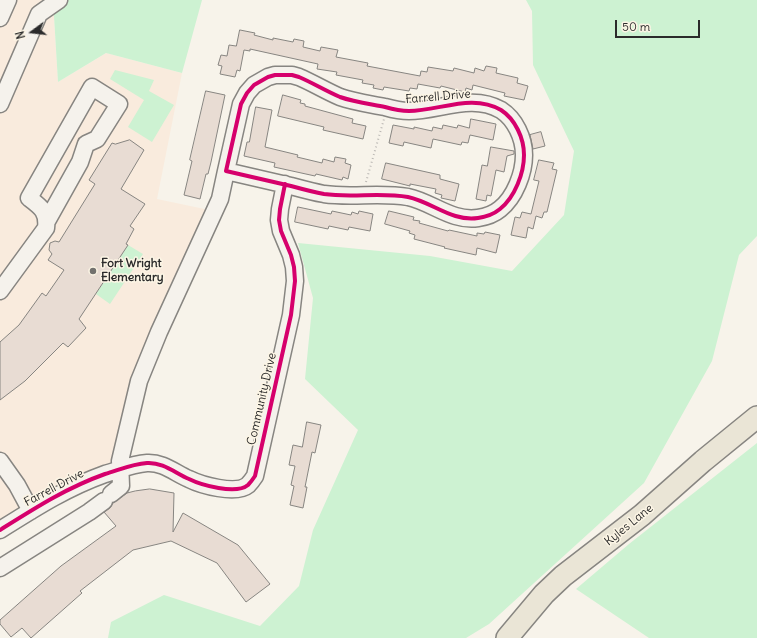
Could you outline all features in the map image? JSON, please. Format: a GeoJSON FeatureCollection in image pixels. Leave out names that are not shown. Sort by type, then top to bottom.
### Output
{"type":"FeatureCollection","features":[{"type":"Feature","properties":{"kind":"main road","name":"Kyles Lane"},"geometry":{"type":"LineString","coordinates":[[507,638],[544,594],[564,576],[642,515],[757,417]]}},
{"type":"Feature","properties":{"kind":"street"},"geometry":{"type":"LineString","coordinates":[[0,18],[8,0]]}},
{"type":"Feature","properties":{"kind":"street"},"geometry":{"type":"LineString","coordinates":[[0,104],[39,14],[59,0]]}},
{"type":"Feature","properties":{"kind":"street","name":"Farrell Drive"},"geometry":{"type":"LineString","coordinates":[[0,530],[31,511],[88,480],[120,468],[120,462],[138,381],[220,199],[226,170],[241,104],[247,93],[254,85],[268,77],[275,75],[292,75],[341,97],[407,112],[463,103],[482,103],[491,105],[502,111],[508,117],[520,134],[524,152],[519,179],[511,196],[500,209],[477,218],[465,218],[453,215],[418,200],[409,198],[381,194],[343,196],[322,193],[226,170]]}},
{"type":"Feature","properties":{"kind":"street"},"geometry":{"type":"LineString","coordinates":[[0,291],[46,228],[47,221],[80,162],[86,144],[97,139],[119,104],[92,87],[29,198],[40,206],[47,221]]}},
{"type":"Feature","properties":{"kind":"street","name":"Community Drive"},"geometry":{"type":"LineString","coordinates":[[120,468],[148,463],[161,465],[173,469],[189,479],[224,489],[238,490],[247,486],[255,476],[291,315],[295,281],[291,254],[281,231],[280,209],[285,184]]}},
{"type":"Feature","properties":{"kind":"street"},"geometry":{"type":"LineString","coordinates":[[0,461],[17,485],[31,511]]}},
{"type":"Feature","properties":{"kind":"street"},"geometry":{"type":"LineString","coordinates":[[0,568],[89,512],[108,498],[121,486],[120,468]]}},
{"type":"Feature","properties":{"kind":"path"},"geometry":{"type":"LineString","coordinates":[[363,195],[388,108]]}},
{"type":"Feature","properties":{"kind":"shaded area","name":"Fort Wright Elementary"},"geometry":{"type":"Polygon","coordinates":[[[0,0],[53,0],[58,82],[106,53],[182,73],[157,199],[214,211],[159,332],[120,461],[0,530],[0,0]]]}},
{"type":"Feature","properties":{"kind":"green space"},"geometry":{"type":"Polygon","coordinates":[[[53,0],[202,0],[182,73],[106,53],[58,82],[53,0]]]}},
{"type":"Feature","properties":{"kind":"green space"},"geometry":{"type":"Polygon","coordinates":[[[526,0],[757,0],[757,236],[739,255],[712,361],[644,483],[489,624],[466,638],[108,638],[111,622],[164,595],[260,626],[299,586],[313,530],[358,430],[305,379],[313,298],[298,243],[430,256],[512,271],[564,215],[574,151],[533,65],[532,11],[526,0]]]}},
{"type":"Feature","properties":{"kind":"green space"},"geometry":{"type":"Polygon","coordinates":[[[115,70],[154,80],[149,91],[174,105],[152,142],[128,127],[144,100],[110,79],[115,70]]]}},
{"type":"Feature","properties":{"kind":"green space"},"geometry":{"type":"Polygon","coordinates":[[[128,245],[143,254],[110,304],[96,294],[128,245]]]}},
{"type":"Feature","properties":{"kind":"green space"},"geometry":{"type":"Polygon","coordinates":[[[757,443],[757,638],[649,638],[576,589],[629,544],[757,443]]]}},
{"type":"Feature","properties":{"kind":"building"},"geometry":{"type":"Polygon","coordinates":[[[240,30],[255,33],[254,35],[273,40],[273,38],[293,42],[294,39],[304,41],[303,47],[320,51],[321,47],[338,50],[336,57],[368,63],[367,66],[420,76],[421,71],[427,72],[428,67],[453,71],[454,68],[474,73],[475,68],[484,71],[486,66],[497,68],[496,73],[518,78],[517,83],[528,86],[524,100],[504,96],[505,93],[473,85],[472,90],[466,88],[465,92],[441,86],[440,88],[418,84],[417,89],[410,88],[409,91],[384,87],[383,90],[373,88],[374,85],[362,83],[363,80],[336,75],[337,72],[317,69],[318,64],[250,49],[250,51],[244,50],[240,71],[237,70],[235,77],[220,74],[222,66],[218,65],[221,55],[227,56],[229,45],[236,46],[240,30]]]}},
{"type":"Feature","properties":{"kind":"building"},"geometry":{"type":"Polygon","coordinates":[[[206,91],[225,95],[211,162],[208,174],[206,174],[200,199],[184,195],[192,161],[190,160],[206,91]]]}},
{"type":"Feature","properties":{"kind":"building"},"geometry":{"type":"Polygon","coordinates":[[[283,95],[301,100],[300,103],[305,104],[305,106],[353,119],[352,123],[366,126],[363,139],[323,130],[324,127],[278,116],[283,95]]]}},
{"type":"Feature","properties":{"kind":"building"},"geometry":{"type":"Polygon","coordinates":[[[256,107],[272,110],[265,147],[298,155],[297,157],[322,163],[323,159],[334,162],[335,157],[346,159],[345,163],[351,165],[348,179],[343,177],[342,180],[316,174],[315,176],[274,167],[275,163],[244,156],[247,142],[249,142],[256,107]]]}},
{"type":"Feature","properties":{"kind":"building"},"geometry":{"type":"Polygon","coordinates":[[[471,119],[496,124],[493,140],[470,135],[468,143],[462,142],[461,145],[433,139],[431,148],[404,142],[403,146],[389,143],[393,125],[414,129],[414,127],[432,131],[433,127],[442,129],[443,125],[457,128],[458,125],[469,128],[471,119]]]}},
{"type":"Feature","properties":{"kind":"building"},"geometry":{"type":"Polygon","coordinates":[[[541,132],[545,146],[533,149],[530,135],[541,132]]]}},
{"type":"Feature","properties":{"kind":"building","name":"Fort Wright Elementary"},"geometry":{"type":"Polygon","coordinates":[[[130,140],[144,150],[121,189],[145,204],[130,226],[134,229],[126,244],[128,245],[79,319],[86,328],[68,347],[63,343],[25,381],[0,400],[0,342],[19,325],[42,293],[46,296],[64,270],[48,260],[52,254],[49,250],[50,243],[55,241],[59,242],[95,184],[89,180],[112,143],[115,144],[130,140]]]}},
{"type":"Feature","properties":{"kind":"building"},"geometry":{"type":"Polygon","coordinates":[[[491,147],[514,151],[514,154],[507,156],[504,172],[496,170],[491,196],[487,195],[486,201],[476,199],[482,165],[487,166],[491,147]]]}},
{"type":"Feature","properties":{"kind":"building"},"geometry":{"type":"Polygon","coordinates":[[[539,160],[554,163],[552,169],[557,170],[547,212],[544,212],[542,218],[536,216],[533,229],[528,227],[526,238],[511,235],[515,217],[520,218],[522,212],[531,214],[539,181],[534,180],[539,160]]]}},
{"type":"Feature","properties":{"kind":"building"},"geometry":{"type":"Polygon","coordinates":[[[386,163],[440,175],[440,179],[459,184],[455,201],[441,198],[442,195],[435,193],[436,189],[410,184],[410,186],[382,179],[386,163]]]}},
{"type":"Feature","properties":{"kind":"building"},"geometry":{"type":"Polygon","coordinates":[[[298,207],[331,214],[332,211],[351,215],[352,212],[358,214],[359,211],[373,214],[370,231],[349,227],[348,230],[329,226],[328,229],[295,222],[298,207]]]}},
{"type":"Feature","properties":{"kind":"building"},"geometry":{"type":"Polygon","coordinates":[[[389,211],[414,217],[413,220],[420,221],[419,223],[448,231],[477,236],[477,233],[484,234],[485,232],[500,235],[496,253],[477,248],[476,255],[444,248],[445,247],[414,239],[415,235],[409,233],[410,231],[385,224],[389,211]]]}},
{"type":"Feature","properties":{"kind":"building"},"geometry":{"type":"Polygon","coordinates":[[[307,422],[321,425],[315,453],[312,452],[305,487],[307,487],[303,508],[290,505],[294,486],[291,485],[295,466],[289,465],[293,445],[302,447],[307,422]]]}},
{"type":"Feature","properties":{"kind":"building"},"geometry":{"type":"Polygon","coordinates":[[[150,489],[174,493],[173,532],[183,513],[238,545],[270,584],[246,602],[217,563],[171,541],[133,550],[80,591],[82,593],[31,638],[22,628],[11,637],[0,624],[0,620],[61,566],[116,526],[104,512],[110,508],[113,503],[127,493],[150,489]]]}},
{"type":"Feature","properties":{"kind":"cycle path"},"geometry":{"type":"LineString","coordinates":[[275,75],[292,75],[304,79],[340,97],[356,102],[400,110],[420,110],[467,103],[490,105],[506,114],[518,130],[524,149],[524,162],[518,184],[510,198],[498,211],[484,217],[469,218],[459,217],[408,197],[387,195],[324,194],[226,171],[241,104],[247,93],[254,85],[268,77],[275,75]]}},
{"type":"Feature","properties":{"kind":"cycle path"},"geometry":{"type":"LineString","coordinates":[[0,530],[38,506],[64,492],[105,474],[136,465],[147,463],[158,464],[169,468],[184,477],[218,488],[243,488],[250,483],[255,476],[291,315],[295,281],[291,255],[281,231],[279,220],[285,184]]}},
{"type":"Feature","properties":{"kind":"place","name":"Fort Wright Elementary"},"geometry":{"type":"Point","coordinates":[93,271]}}]}
